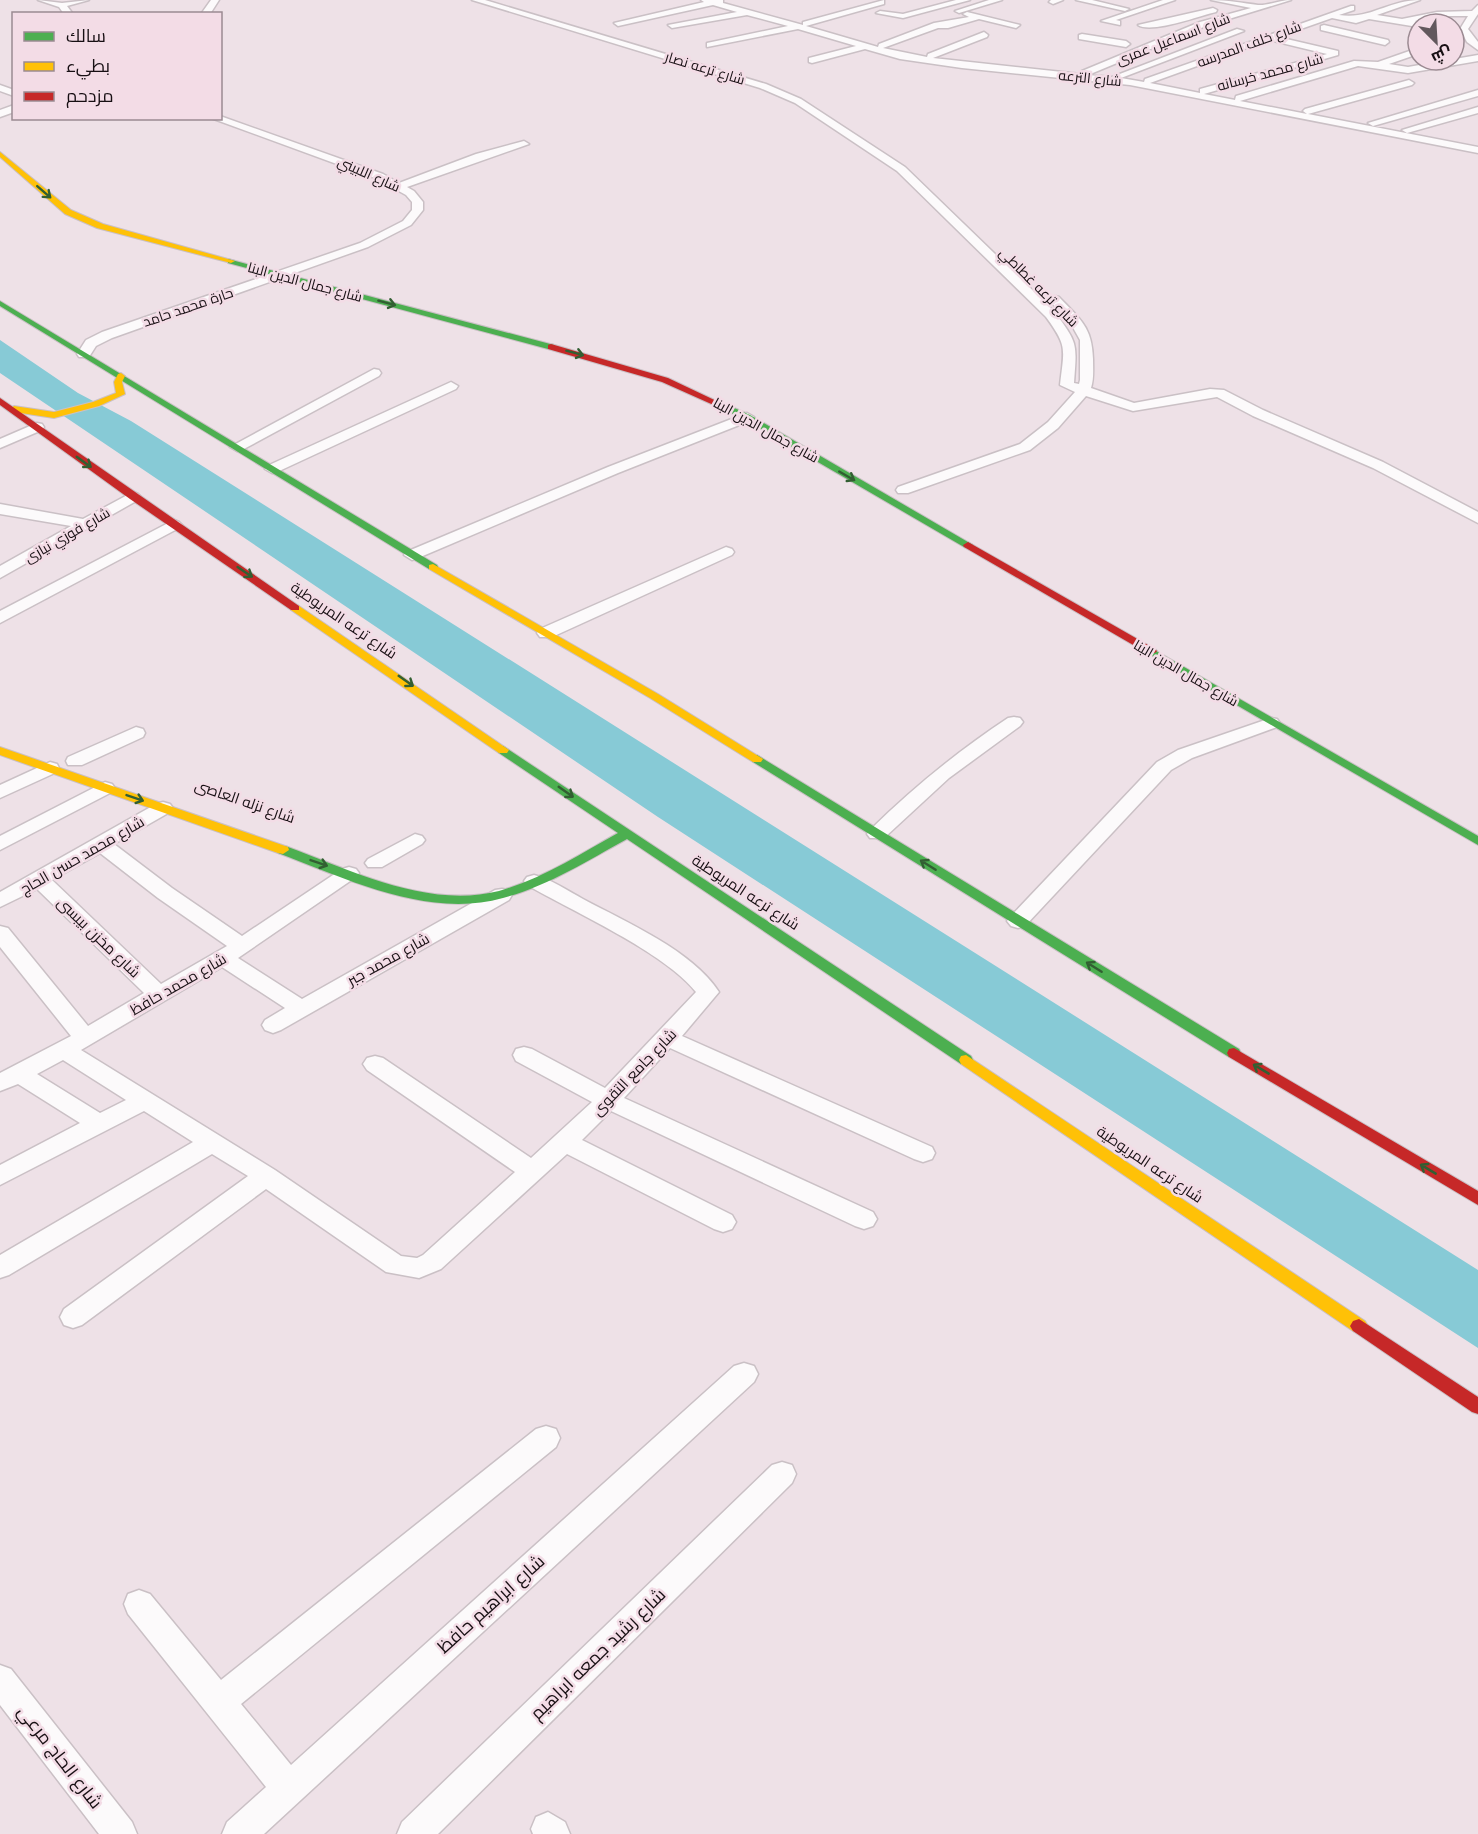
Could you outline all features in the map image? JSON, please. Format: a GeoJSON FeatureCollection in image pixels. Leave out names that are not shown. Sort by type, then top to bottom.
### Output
{"type":"FeatureCollection","features":[{"type":"Feature","properties":{"kind":"main road"},"geometry":{"type":"LineString","coordinates":[[0,142],[12,148],[39,169]]}},
{"type":"Feature","properties":{"kind":"main road","name":"شارع جمال الدين البنا"},"geometry":{"type":"LineString","coordinates":[[0,154],[68,212],[100,226],[612,363],[665,380],[747,417],[1478,841]]}},
{"type":"Feature","properties":{"kind":"main road","name":"شارع جمال الدين البنا"},"geometry":{"type":"LineString","coordinates":[[86,205],[131,225],[421,298]]}},
{"type":"Feature","properties":{"kind":"main road"},"geometry":{"type":"LineString","coordinates":[[0,303],[412,555],[654,696],[1018,921],[1478,1199]]}},
{"type":"Feature","properties":{"kind":"main road"},"geometry":{"type":"LineString","coordinates":[[37,427],[121,394],[118,382],[121,376]]}},
{"type":"Feature","properties":{"kind":"main road"},"geometry":{"type":"LineString","coordinates":[[4,406],[28,408],[60,417],[152,394]]}},
{"type":"Feature","properties":{"kind":"main road","name":"شارع ترعه المريوطية"},"geometry":{"type":"LineString","coordinates":[[4,406],[37,427],[133,497],[626,834],[789,940],[1478,1407]]}},
{"type":"Feature","properties":{"kind":"main road"},"geometry":{"type":"LineString","coordinates":[[898,487],[924,502]]}},
{"type":"Feature","properties":{"kind":"main road"},"geometry":{"type":"LineString","coordinates":[[0,752],[71,766],[105,788],[271,846],[396,870]]}},
{"type":"Feature","properties":{"kind":"main road"},"geometry":{"type":"LineString","coordinates":[[271,846],[289,834]]}},
{"type":"Feature","properties":{"kind":"main road"},"geometry":{"type":"LineString","coordinates":[[363,865],[420,895],[449,899],[479,899],[504,894],[534,881],[626,834]]}},
{"type":"Feature","properties":{"kind":"main road"},"geometry":{"type":"LineString","coordinates":[[438,883],[479,899]]}},
{"type":"Feature","properties":{"kind":"street"},"geometry":{"type":"LineString","coordinates":[[42,0],[62,5],[85,0]]}},
{"type":"Feature","properties":{"kind":"street","name":"شارع ترعه نصار"},"geometry":{"type":"LineString","coordinates":[[476,0],[771,88],[798,101],[894,164],[913,181]]}},
{"type":"Feature","properties":{"kind":"street","name":"شارع ترعه نصار"},"geometry":{"type":"LineString","coordinates":[[498,0],[793,89],[886,147]]}},
{"type":"Feature","properties":{"kind":"street"},"geometry":{"type":"LineString","coordinates":[[608,18],[698,0]]}},
{"type":"Feature","properties":{"kind":"street"},"geometry":{"type":"LineString","coordinates":[[880,13],[901,17],[966,0]]}},
{"type":"Feature","properties":{"kind":"street"},"geometry":{"type":"LineString","coordinates":[[1080,0],[1125,9]]}},
{"type":"Feature","properties":{"kind":"street"},"geometry":{"type":"LineString","coordinates":[[1117,23],[1105,20],[1169,0]]}},
{"type":"Feature","properties":{"kind":"street"},"geometry":{"type":"LineString","coordinates":[[1215,0],[1262,7],[1303,9],[1356,26]]}},
{"type":"Feature","properties":{"kind":"street"},"geometry":{"type":"LineString","coordinates":[[1142,25],[1168,21],[1245,0]]}},
{"type":"Feature","properties":{"kind":"street"},"geometry":{"type":"LineString","coordinates":[[1324,17],[1354,20],[1396,4],[1416,0]]}},
{"type":"Feature","properties":{"kind":"street"},"geometry":{"type":"LineString","coordinates":[[618,23],[723,1]]}},
{"type":"Feature","properties":{"kind":"street","name":"شارع الترعه"},"geometry":{"type":"LineString","coordinates":[[723,1],[747,12],[802,26]]}},
{"type":"Feature","properties":{"kind":"street","name":"شارع الترعه"},"geometry":{"type":"LineString","coordinates":[[723,1],[802,26],[926,60],[1147,85],[1477,148]]}},
{"type":"Feature","properties":{"kind":"street"},"geometry":{"type":"LineString","coordinates":[[710,45],[802,26],[880,2]]}},
{"type":"Feature","properties":{"kind":"street"},"geometry":{"type":"LineString","coordinates":[[929,20],[986,3],[998,3]]}},
{"type":"Feature","properties":{"kind":"street"},"geometry":{"type":"LineString","coordinates":[[1161,8],[1184,3]]}},
{"type":"Feature","properties":{"kind":"street"},"geometry":{"type":"LineString","coordinates":[[62,5],[67,12]]}},
{"type":"Feature","properties":{"kind":"street"},"geometry":{"type":"LineString","coordinates":[[947,6],[978,17],[1016,25]]}},
{"type":"Feature","properties":{"kind":"street"},"geometry":{"type":"LineString","coordinates":[[975,7],[1010,14]]}},
{"type":"Feature","properties":{"kind":"street","name":"شارع اسماعيل عمرى"},"geometry":{"type":"LineString","coordinates":[[1085,73],[1203,24],[1262,7]]}},
{"type":"Feature","properties":{"kind":"street"},"geometry":{"type":"LineString","coordinates":[[1284,8],[1303,24],[1406,48]]}},
{"type":"Feature","properties":{"kind":"street","name":"شارع خلف المدرسه"},"geometry":{"type":"LineString","coordinates":[[1148,81],[1284,30],[1351,8]]}},
{"type":"Feature","properties":{"kind":"street"},"geometry":{"type":"LineString","coordinates":[[1383,18],[1408,9]]}},
{"type":"Feature","properties":{"kind":"street"},"geometry":{"type":"LineString","coordinates":[[642,18],[665,27],[747,12]]}},
{"type":"Feature","properties":{"kind":"street"},"geometry":{"type":"LineString","coordinates":[[1367,31],[1437,14],[1475,12]]}},
{"type":"Feature","properties":{"kind":"street"},"geometry":{"type":"LineString","coordinates":[[1366,16],[1406,22]]}},
{"type":"Feature","properties":{"kind":"street"},"geometry":{"type":"LineString","coordinates":[[946,26],[978,17]]}},
{"type":"Feature","properties":{"kind":"street"},"geometry":{"type":"LineString","coordinates":[[1224,18],[1267,37],[1341,50]]}},
{"type":"Feature","properties":{"kind":"street"},"geometry":{"type":"LineString","coordinates":[[1146,36],[1178,24],[1168,21]]}},
{"type":"Feature","properties":{"kind":"street"},"geometry":{"type":"LineString","coordinates":[[1203,24],[1242,27]]}},
{"type":"Feature","properties":{"kind":"street"},"geometry":{"type":"LineString","coordinates":[[882,46],[938,25],[987,34],[931,56]]}},
{"type":"Feature","properties":{"kind":"street"},"geometry":{"type":"LineString","coordinates":[[1264,26],[1284,30]]}},
{"type":"Feature","properties":{"kind":"street"},"geometry":{"type":"LineString","coordinates":[[812,60],[912,27]]}},
{"type":"Feature","properties":{"kind":"street"},"geometry":{"type":"LineString","coordinates":[[1116,76],[1242,27]]}},
{"type":"Feature","properties":{"kind":"street"},"geometry":{"type":"LineString","coordinates":[[1299,37],[1315,38],[1337,31]]}},
{"type":"Feature","properties":{"kind":"street"},"geometry":{"type":"LineString","coordinates":[[1113,36],[1135,40],[1108,52],[1126,56]]}},
{"type":"Feature","properties":{"kind":"street"},"geometry":{"type":"LineString","coordinates":[[1082,37],[1126,44]]}},
{"type":"Feature","properties":{"kind":"street"},"geometry":{"type":"LineString","coordinates":[[1251,43],[1322,58]]}},
{"type":"Feature","properties":{"kind":"street"},"geometry":{"type":"LineString","coordinates":[[1333,43],[1348,56]]}},
{"type":"Feature","properties":{"kind":"street","name":"شارع الترعه"},"geometry":{"type":"LineString","coordinates":[[864,44],[931,56],[1148,81],[1373,123],[1435,136],[1477,148]]}},
{"type":"Feature","properties":{"kind":"street"},"geometry":{"type":"LineString","coordinates":[[1381,65],[1396,45]]}},
{"type":"Feature","properties":{"kind":"street"},"geometry":{"type":"LineString","coordinates":[[1361,47],[1396,45],[1406,51]]}},
{"type":"Feature","properties":{"kind":"street"},"geometry":{"type":"LineString","coordinates":[[1238,48],[1258,53]]}},
{"type":"Feature","properties":{"kind":"street","name":"شارع محمد خرسانه"},"geometry":{"type":"LineString","coordinates":[[1203,91],[1322,58],[1341,50]]}},
{"type":"Feature","properties":{"kind":"street"},"geometry":{"type":"LineString","coordinates":[[1224,53],[1245,58]]}},
{"type":"Feature","properties":{"kind":"street"},"geometry":{"type":"LineString","coordinates":[[1279,58],[1300,63]]}},
{"type":"Feature","properties":{"kind":"street"},"geometry":{"type":"LineString","coordinates":[[1239,98],[1357,63],[1408,70],[1478,58]]}},
{"type":"Feature","properties":{"kind":"street"},"geometry":{"type":"LineString","coordinates":[[1308,111],[1409,83]]}},
{"type":"Feature","properties":{"kind":"street"},"geometry":{"type":"LineString","coordinates":[[1373,123],[1478,93]]}},
{"type":"Feature","properties":{"kind":"street"},"geometry":{"type":"LineString","coordinates":[[1407,130],[1478,110]]}},
{"type":"Feature","properties":{"kind":"street"},"geometry":{"type":"LineString","coordinates":[[1343,118],[1355,115]]}},
{"type":"Feature","properties":{"kind":"street","name":"شارع اللبيني"},"geometry":{"type":"LineString","coordinates":[[222,120],[315,151],[400,186],[418,202],[417,210],[407,223],[364,245],[299,268]]}},
{"type":"Feature","properties":{"kind":"street"},"geometry":{"type":"LineString","coordinates":[[1435,136],[1446,133]]}},
{"type":"Feature","properties":{"kind":"street"},"geometry":{"type":"LineString","coordinates":[[859,141],[875,140]]}},
{"type":"Feature","properties":{"kind":"street"},"geometry":{"type":"LineString","coordinates":[[400,186],[480,156],[525,144]]}},
{"type":"Feature","properties":{"kind":"street","name":"شارع ترعه غطاطي"},"geometry":{"type":"LineString","coordinates":[[913,181],[1062,327],[1070,349],[1066,384],[1084,389],[1087,380],[1086,340],[1076,322],[929,179]]}},
{"type":"Feature","properties":{"kind":"street","name":"حارة محمد حامد"},"geometry":{"type":"LineString","coordinates":[[84,354],[91,343],[107,334],[299,268]]}},
{"type":"Feature","properties":{"kind":"street"},"geometry":{"type":"LineString","coordinates":[[237,447],[375,373]]}},
{"type":"Feature","properties":{"kind":"street"},"geometry":{"type":"LineString","coordinates":[[272,469],[451,386]]}},
{"type":"Feature","properties":{"kind":"street"},"geometry":{"type":"LineString","coordinates":[[898,487],[1030,444],[1053,425],[1084,389],[1133,407],[1219,393],[1258,413],[1378,465],[1478,518]]}},
{"type":"Feature","properties":{"kind":"street"},"geometry":{"type":"LineString","coordinates":[[412,555],[613,470],[747,417]]}},
{"type":"Feature","properties":{"kind":"street"},"geometry":{"type":"LineString","coordinates":[[0,444],[37,427]]}},
{"type":"Feature","properties":{"kind":"street","name":"شارع فوزي نيازى"},"geometry":{"type":"LineString","coordinates":[[0,573],[133,497]]}},
{"type":"Feature","properties":{"kind":"street"},"geometry":{"type":"LineString","coordinates":[[0,509],[86,524]]}},
{"type":"Feature","properties":{"kind":"street"},"geometry":{"type":"LineString","coordinates":[[0,525],[17,512]]}},
{"type":"Feature","properties":{"kind":"street"},"geometry":{"type":"LineString","coordinates":[[0,618],[174,525]]}},
{"type":"Feature","properties":{"kind":"street"},"geometry":{"type":"LineString","coordinates":[[546,633],[726,552]]}},
{"type":"Feature","properties":{"kind":"street"},"geometry":{"type":"LineString","coordinates":[[877,834],[919,792],[965,755],[1014,722]]}},
{"type":"Feature","properties":{"kind":"street"},"geometry":{"type":"LineString","coordinates":[[1018,921],[1164,766],[1185,754],[1271,723]]}},
{"type":"Feature","properties":{"kind":"street"},"geometry":{"type":"LineString","coordinates":[[0,792],[71,766],[136,733]]}},
{"type":"Feature","properties":{"kind":"street"},"geometry":{"type":"LineString","coordinates":[[0,844],[105,788]]}},
{"type":"Feature","properties":{"kind":"street","name":"شارع محمد حسن الحاج"},"geometry":{"type":"LineString","coordinates":[[0,902],[164,808]]}},
{"type":"Feature","properties":{"kind":"street","name":"شارع محمد حافظ"},"geometry":{"type":"LineString","coordinates":[[7,1074],[75,1044],[223,958],[363,865],[415,840]]}},
{"type":"Feature","properties":{"kind":"street"},"geometry":{"type":"LineString","coordinates":[[101,844],[165,893],[242,946]]}},
{"type":"Feature","properties":{"kind":"street","name":"شارع مخزن بيبسى"},"geometry":{"type":"LineString","coordinates":[[39,879],[159,995]]}},
{"type":"Feature","properties":{"kind":"street","name":"شارع جامع التقوى"},"geometry":{"type":"LineString","coordinates":[[266,1176],[394,1265],[419,1268],[432,1262],[566,1142],[667,1038],[708,992],[697,977],[635,937],[534,881]]}},
{"type":"Feature","properties":{"kind":"street","name":"شارع محمد جبر"},"geometry":{"type":"LineString","coordinates":[[273,1024],[504,894]]}},
{"type":"Feature","properties":{"kind":"street"},"geometry":{"type":"LineString","coordinates":[[0,933],[75,1044],[145,1100],[266,1176],[73,1317]]}},
{"type":"Feature","properties":{"kind":"street"},"geometry":{"type":"LineString","coordinates":[[223,958],[300,1008]]}},
{"type":"Feature","properties":{"kind":"street"},"geometry":{"type":"LineString","coordinates":[[667,1038],[923,1153]]}},
{"type":"Feature","properties":{"kind":"street"},"geometry":{"type":"LineString","coordinates":[[524,1055],[608,1100],[864,1219]]}},
{"type":"Feature","properties":{"kind":"street"},"geometry":{"type":"LineString","coordinates":[[375,1064],[533,1172]]}},
{"type":"Feature","properties":{"kind":"street"},"geometry":{"type":"LineString","coordinates":[[7,1074],[99,1124]]}},
{"type":"Feature","properties":{"kind":"street"},"geometry":{"type":"LineString","coordinates":[[0,1176],[145,1100]]}},
{"type":"Feature","properties":{"kind":"street"},"geometry":{"type":"LineString","coordinates":[[0,1268],[212,1142]]}},
{"type":"Feature","properties":{"kind":"street"},"geometry":{"type":"LineString","coordinates":[[566,1142],[723,1222]]}},
{"type":"Feature","properties":{"kind":"street","name":"شارع ابراهيم حافظ"},"geometry":{"type":"LineString","coordinates":[[240,1834],[744,1374]]}},
{"type":"Feature","properties":{"kind":"street"},"geometry":{"type":"LineString","coordinates":[[219,1702],[546,1438]]}},
{"type":"Feature","properties":{"kind":"street","name":"شارع رشيد جمعه ابراهيم"},"geometry":{"type":"LineString","coordinates":[[414,1834],[782,1474]]}},
{"type":"Feature","properties":{"kind":"street"},"geometry":{"type":"LineString","coordinates":[[140,1604],[289,1788]]}},
{"type":"Feature","properties":{"kind":"street","name":"شارع الحاج مرعي"},"geometry":{"type":"LineString","coordinates":[[0,1680],[120,1834]]}},
{"type":"Feature","properties":{"kind":"water"},"geometry":{"type":"Polygon","coordinates":[[[0,340],[78,393],[131,421],[1478,1270],[1478,1348],[658,817],[0,373],[0,340]]]}},
{"type":"Feature","properties":{"kind":"traffic: fast"},"geometry":{"type":"LineString","coordinates":[[231,261],[551,347]]}},
{"type":"Feature","properties":{"kind":"traffic: fast"},"geometry":{"type":"LineString","coordinates":[[0,303],[433,567]]}},
{"type":"Feature","properties":{"kind":"traffic: fast"},"geometry":{"type":"LineString","coordinates":[[721,405],[747,417],[968,545]]}},
{"type":"Feature","properties":{"kind":"traffic: fast"},"geometry":{"type":"LineString","coordinates":[[1151,651],[1478,841]]}},
{"type":"Feature","properties":{"kind":"traffic: fast"},"geometry":{"type":"LineString","coordinates":[[503,750],[966,1060]]}},
{"type":"Feature","properties":{"kind":"traffic: fast"},"geometry":{"type":"LineString","coordinates":[[757,759],[1234,1053]]}},
{"type":"Feature","properties":{"kind":"traffic: fast"},"geometry":{"type":"LineString","coordinates":[[283,850],[389,888],[445,899],[473,899],[499,895],[532,884],[626,834]]}},
{"type":"Feature","properties":{"kind":"traffic: slow"},"geometry":{"type":"LineString","coordinates":[[0,154],[68,212],[100,226],[231,261]]}},
{"type":"Feature","properties":{"kind":"traffic: slow"},"geometry":{"type":"LineString","coordinates":[[14,409],[54,415],[96,404],[121,394],[118,382],[121,376]]}},
{"type":"Feature","properties":{"kind":"traffic: slow"},"geometry":{"type":"LineString","coordinates":[[433,567],[757,759]]}},
{"type":"Feature","properties":{"kind":"traffic: slow"},"geometry":{"type":"LineString","coordinates":[[295,608],[503,750]]}},
{"type":"Feature","properties":{"kind":"traffic: slow"},"geometry":{"type":"LineString","coordinates":[[0,751],[283,850]]}},
{"type":"Feature","properties":{"kind":"traffic: slow"},"geometry":{"type":"LineString","coordinates":[[966,1060],[1359,1326]]}},
{"type":"Feature","properties":{"kind":"traffic: jam"},"geometry":{"type":"LineString","coordinates":[[551,347],[665,380],[721,405]]}},
{"type":"Feature","properties":{"kind":"traffic: jam"},"geometry":{"type":"LineString","coordinates":[[0,401],[133,497],[295,608]]}},
{"type":"Feature","properties":{"kind":"traffic: jam"},"geometry":{"type":"LineString","coordinates":[[968,545],[1151,651]]}},
{"type":"Feature","properties":{"kind":"traffic: jam"},"geometry":{"type":"LineString","coordinates":[[1234,1053],[1478,1199]]}},
{"type":"Feature","properties":{"kind":"traffic: jam"},"geometry":{"type":"LineString","coordinates":[[1359,1326],[1478,1407]]}}]}
